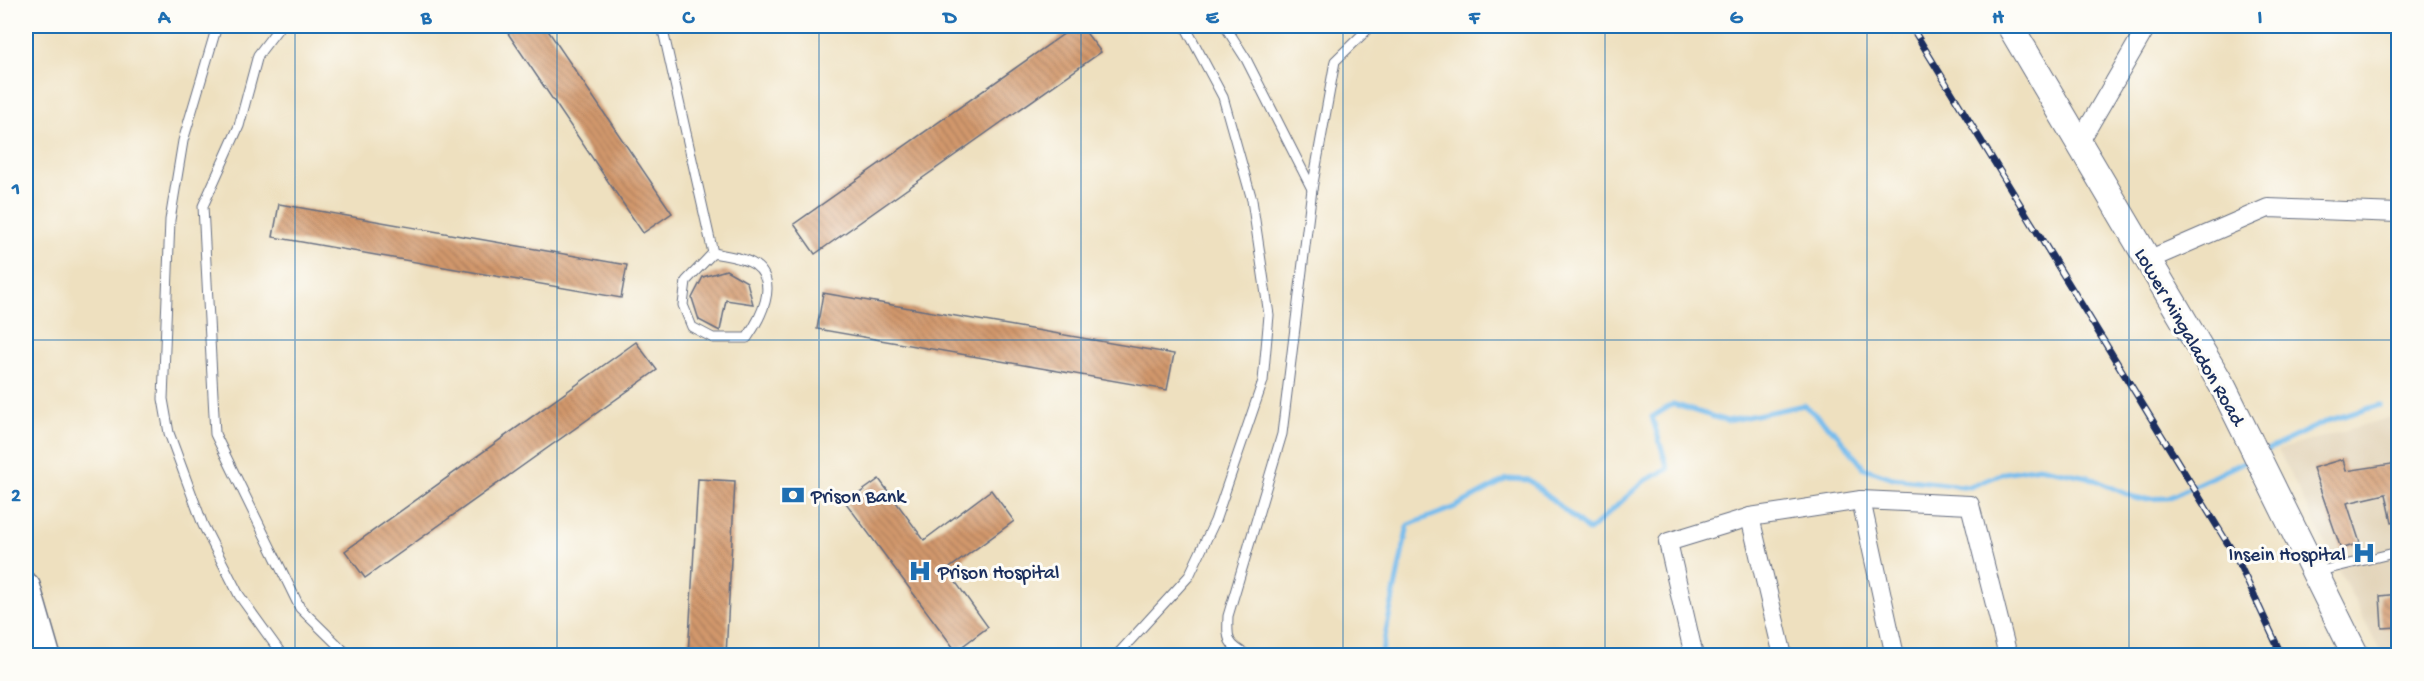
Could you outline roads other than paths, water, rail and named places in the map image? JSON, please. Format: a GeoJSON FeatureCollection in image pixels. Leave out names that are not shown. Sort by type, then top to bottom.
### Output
{"type":"FeatureCollection","features":[{"type":"Feature","properties":{"kind":"main road","name":"Lower Mingaladon Road"},"geometry":{"type":"LineString","coordinates":[[2010,26],[2223,387],[2356,656]]}},
{"type":"Feature","properties":{"kind":"main road"},"geometry":{"type":"LineString","coordinates":[[26,587],[46,656]]}},
{"type":"Feature","properties":{"kind":"street"},"geometry":{"type":"LineString","coordinates":[[2079,143],[2147,26]]}},
{"type":"Feature","properties":{"kind":"street"},"geometry":{"type":"LineString","coordinates":[[2148,260],[2268,208],[2398,213]]}},
{"type":"Feature","properties":{"kind":"street"},"geometry":{"type":"LineString","coordinates":[[1861,500],[1895,656]]}},
{"type":"Feature","properties":{"kind":"street"},"geometry":{"type":"LineString","coordinates":[[1694,656],[1668,542],[1750,517],[1861,500],[1970,505],[2008,656]]}},
{"type":"Feature","properties":{"kind":"street"},"geometry":{"type":"LineString","coordinates":[[1750,517],[1784,656]]}},
{"type":"Feature","properties":{"kind":"lane"},"geometry":{"type":"LineString","coordinates":[[217,26],[183,141],[170,220],[163,399],[169,434],[203,525],[239,594],[283,656]]}},
{"type":"Feature","properties":{"kind":"lane"},"geometry":{"type":"LineString","coordinates":[[280,26],[258,55],[239,126],[203,206],[215,434],[300,608],[350,656]]}},
{"type":"Feature","properties":{"kind":"lane"},"geometry":{"type":"LineString","coordinates":[[662,26],[713,253]]}},
{"type":"Feature","properties":{"kind":"lane"},"geometry":{"type":"LineString","coordinates":[[1116,656],[1189,576],[1215,521],[1263,381],[1269,315],[1252,200],[1223,96],[1185,26]]}},
{"type":"Feature","properties":{"kind":"lane"},"geometry":{"type":"LineString","coordinates":[[1225,26],[1246,59],[1312,189]]}},
{"type":"Feature","properties":{"kind":"lane"},"geometry":{"type":"LineString","coordinates":[[1249,656],[1233,648],[1227,636],[1228,616],[1282,434],[1312,189],[1335,61],[1371,26]]}},
{"type":"Feature","properties":{"kind":"lane"},"geometry":{"type":"LineString","coordinates":[[713,253],[738,258],[756,266],[767,285],[762,316],[747,338],[713,338],[692,327],[683,305],[686,281],[713,253]]}},
{"type":"Feature","properties":{"kind":"lane"},"geometry":{"type":"LineString","coordinates":[[2314,572],[2398,552]]}},
{"type":"Feature","properties":{"kind":"waterway"},"geometry":{"type":"LineString","coordinates":[[1381,656],[1408,525],[1453,508],[1507,479],[1529,480],[1589,531],[1644,481],[1668,469],[1652,417],[1673,404],[1727,421],[1804,405],[1837,434],[1864,468],[1893,478],[1970,487],[2004,473],[2039,467],[2088,477],[2138,499],[2168,498],[2252,458]]}},
{"type":"Feature","properties":{"kind":"waterway"},"geometry":{"type":"LineString","coordinates":[[2263,452],[2327,421],[2380,405]]}},
{"type":"Feature","properties":{"kind":"railway"},"geometry":{"type":"LineString","coordinates":[[1911,26],[2236,557],[2282,656]]}},
{"type":"Feature","properties":{"kind":"place","name":"Prison Bank"},"geometry":{"type":"Point","coordinates":[793,495]}},
{"type":"Feature","properties":{"kind":"place","name":"Insein Hospital"},"geometry":{"type":"Point","coordinates":[2364,553]}},
{"type":"Feature","properties":{"kind":"place","name":"Prison Hospital"},"geometry":{"type":"Point","coordinates":[920,571]}}]}
